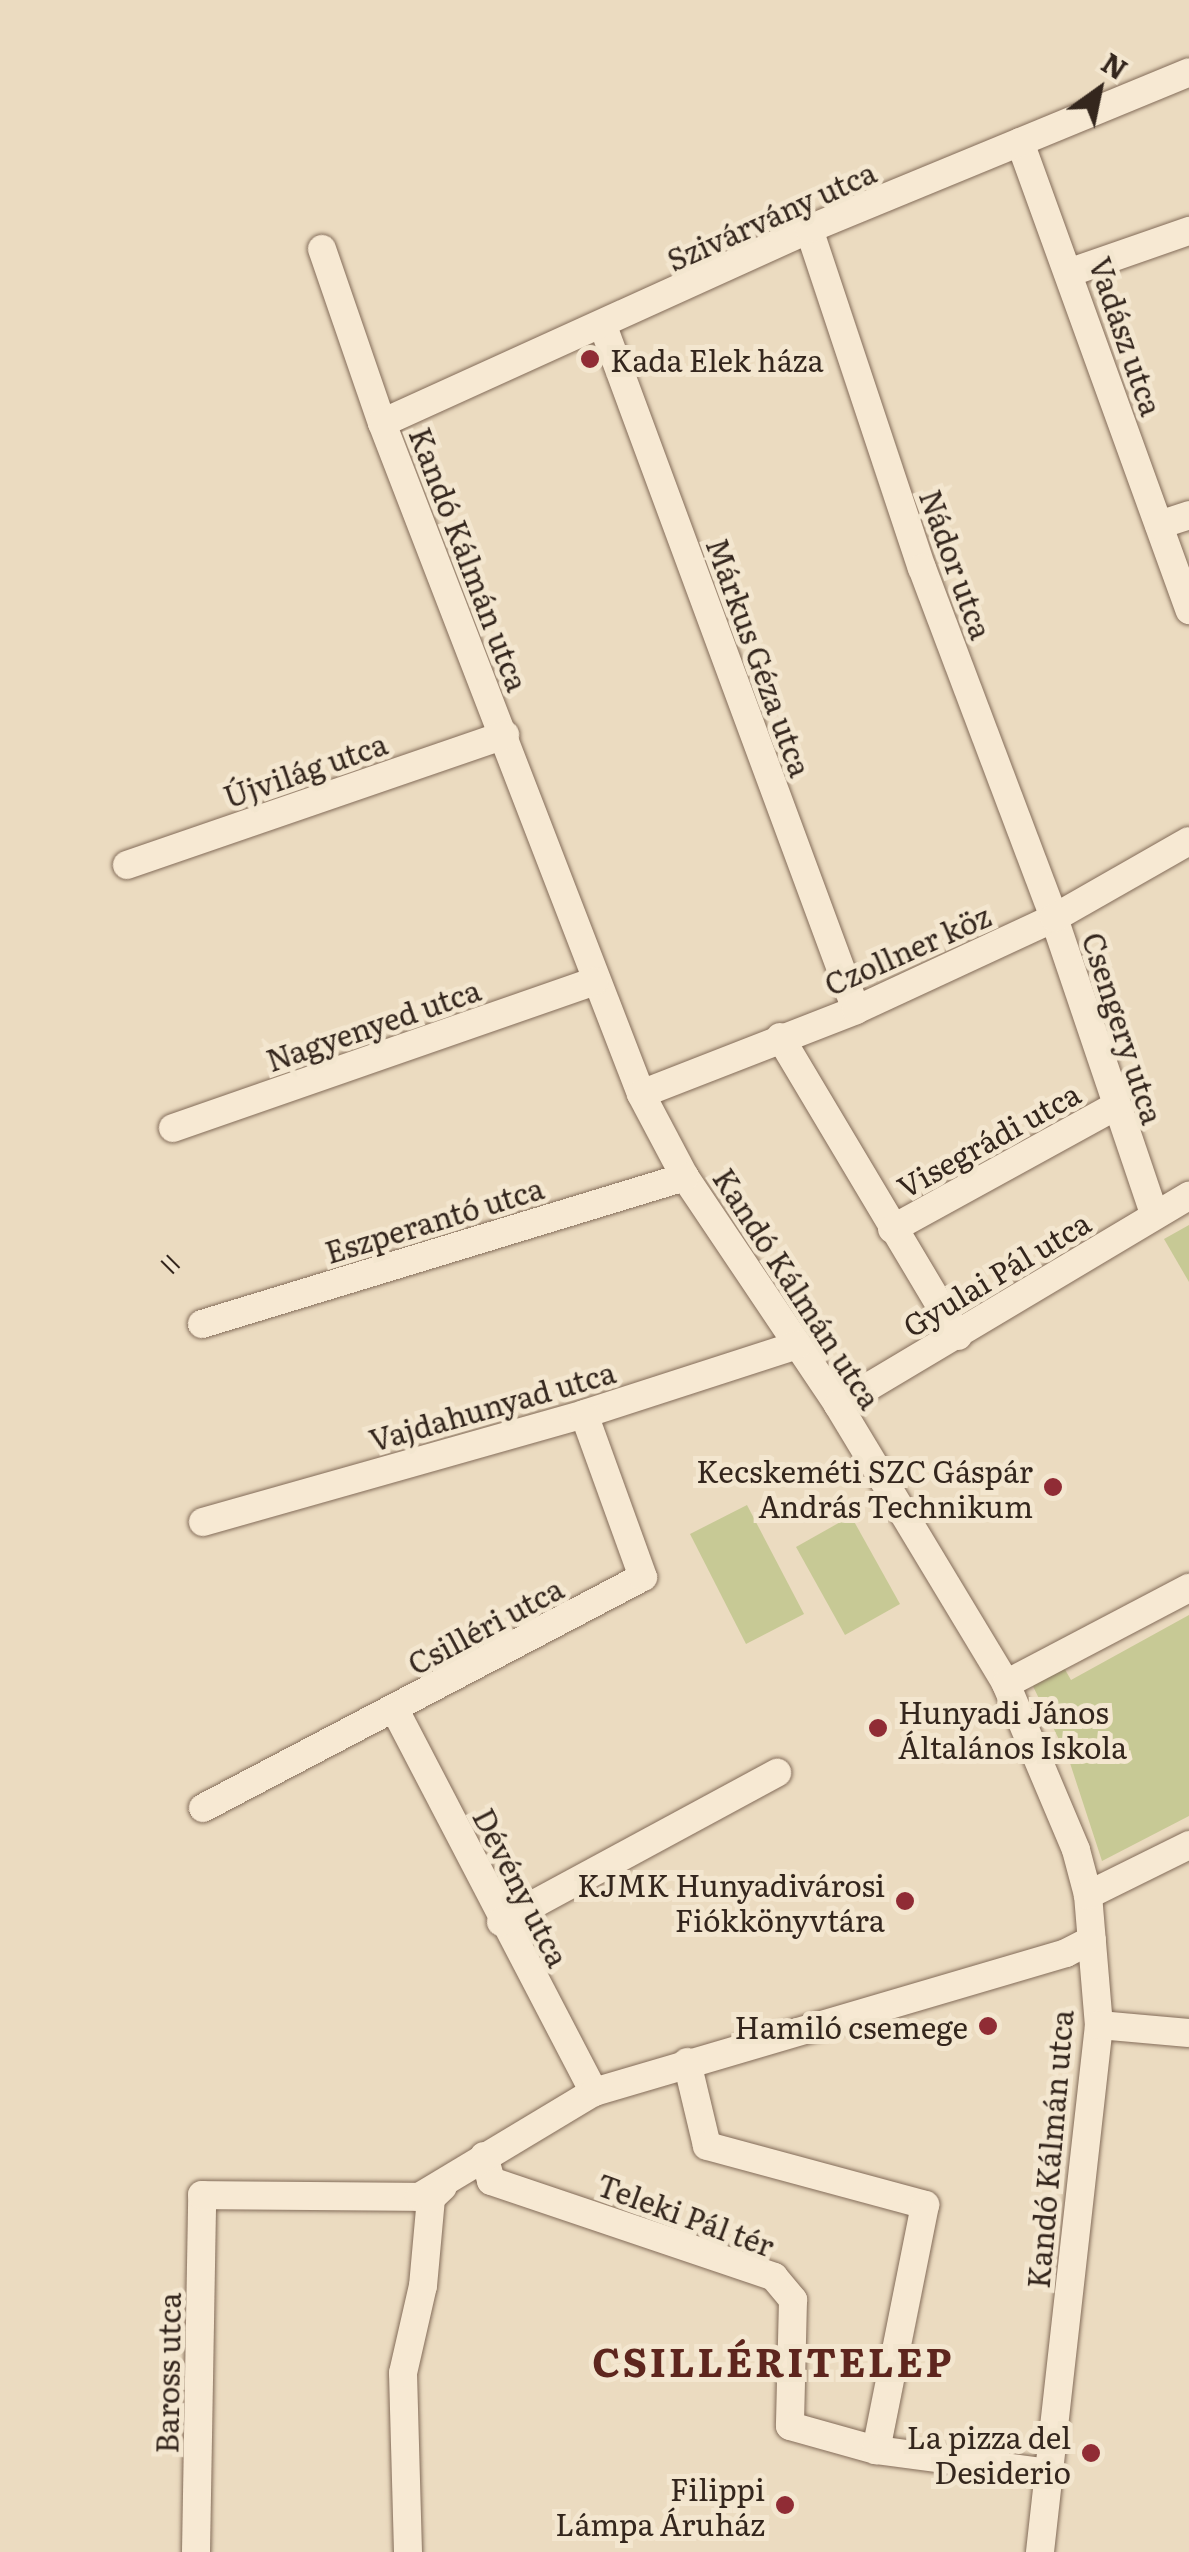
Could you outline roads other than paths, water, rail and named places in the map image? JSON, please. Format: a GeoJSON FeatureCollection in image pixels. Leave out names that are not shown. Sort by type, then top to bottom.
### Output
{"type":"FeatureCollection","features":[{"type":"Feature","properties":{"kind":"street","name":"Szivárvány utca"},"geometry":{"type":"LineString","coordinates":[[382,423],[603,326],[809,229],[1189,72]]}},
{"type":"Feature","properties":{"kind":"street","name":"Vadász utca"},"geometry":{"type":"LineString","coordinates":[[1020,142],[1071,272],[1189,610]]}},
{"type":"Feature","properties":{"kind":"street","name":"Nádor utca"},"geometry":{"type":"LineString","coordinates":[[809,229],[922,568],[1054,918]]}},
{"type":"Feature","properties":{"kind":"street"},"geometry":{"type":"LineString","coordinates":[[1071,272],[1189,231]]}},
{"type":"Feature","properties":{"kind":"street","name":"Kandó Kálmán utca"},"geometry":{"type":"LineString","coordinates":[[322,249],[382,423],[504,735],[594,982],[641,1094],[685,1177],[838,1405],[1006,1684],[1046,1771],[1088,1895],[1099,2025],[1040,2552]]}},
{"type":"Feature","properties":{"kind":"street","name":"Márkus Géza utca"},"geometry":{"type":"LineString","coordinates":[[603,326],[856,1010]]}},
{"type":"Feature","properties":{"kind":"street"},"geometry":{"type":"LineString","coordinates":[[1159,525],[1189,515]]}},
{"type":"Feature","properties":{"kind":"street","name":"Újvilág utca"},"geometry":{"type":"LineString","coordinates":[[126,865],[504,735]]}},
{"type":"Feature","properties":{"kind":"street","name":"Czollner köz"},"geometry":{"type":"LineString","coordinates":[[641,1094],[856,1010],[1054,918],[1189,841]]}},
{"type":"Feature","properties":{"kind":"street","name":"Csengery utca"},"geometry":{"type":"LineString","coordinates":[[1054,918],[1114,1107],[1154,1214]]}},
{"type":"Feature","properties":{"kind":"street","name":"Nagyenyed utca"},"geometry":{"type":"LineString","coordinates":[[173,1128],[594,982]]}},
{"type":"Feature","properties":{"kind":"street"},"geometry":{"type":"LineString","coordinates":[[780,1038],[958,1336]]}},
{"type":"Feature","properties":{"kind":"street","name":"Visegrádi utca"},"geometry":{"type":"LineString","coordinates":[[892,1229],[1114,1107]]}},
{"type":"Feature","properties":{"kind":"street","name":"Eszperantó utca"},"geometry":{"type":"LineString","coordinates":[[202,1324],[685,1177]]}},
{"type":"Feature","properties":{"kind":"street","name":"Gyulai Pál utca"},"geometry":{"type":"LineString","coordinates":[[838,1405],[1189,1196]]}},
{"type":"Feature","properties":{"kind":"street","name":"Vajdahunyad utca"},"geometry":{"type":"LineString","coordinates":[[203,1522],[584,1414],[798,1345]]}},
{"type":"Feature","properties":{"kind":"street","name":"Csilléri utca"},"geometry":{"type":"LineString","coordinates":[[203,1808],[643,1577],[584,1414]]}},
{"type":"Feature","properties":{"kind":"street"},"geometry":{"type":"LineString","coordinates":[[1006,1684],[1189,1588]]}},
{"type":"Feature","properties":{"kind":"street","name":"Dévény utca"},"geometry":{"type":"LineString","coordinates":[[395,1710],[502,1922],[594,2092]]}},
{"type":"Feature","properties":{"kind":"street"},"geometry":{"type":"LineString","coordinates":[[502,1922],[777,1773]]}},
{"type":"Feature","properties":{"kind":"street"},"geometry":{"type":"LineString","coordinates":[[1088,1895],[1189,1845]]}},
{"type":"Feature","properties":{"kind":"street"},"geometry":{"type":"LineString","coordinates":[[408,2552],[403,2373],[423,2286],[431,2198],[443,2187],[484,2156],[594,2092],[1066,1954],[1092,1940]]}},
{"type":"Feature","properties":{"kind":"street"},"geometry":{"type":"LineString","coordinates":[[1099,2025],[1189,2033]]}},
{"type":"Feature","properties":{"kind":"street"},"geometry":{"type":"LineString","coordinates":[[687,2062],[707,2146],[925,2206],[876,2450]]}},
{"type":"Feature","properties":{"kind":"street","name":"Teleki Pál tér"},"geometry":{"type":"LineString","coordinates":[[484,2156],[491,2181],[774,2277],[793,2300],[790,2426],[876,2450],[1048,2472]]}},
{"type":"Feature","properties":{"kind":"street","name":"Baross utca"},"geometry":{"type":"LineString","coordinates":[[196,2552],[202,2194],[404,2200],[443,2187]]}},
{"type":"Feature","properties":{"kind":"railway"},"geometry":{"type":"LineString","coordinates":[[164,1258],[177,1271]]}},
{"type":"Feature","properties":{"kind":"place","name":"Kada Elek háza"},"geometry":{"type":"Point","coordinates":[590,359]}},
{"type":"Feature","properties":{"kind":"place","name":"Kecskeméti SZC Gáspár András Technikum"},"geometry":{"type":"Point","coordinates":[1053,1487]}},
{"type":"Feature","properties":{"kind":"place","name":"Hunyadi János Általános Iskola"},"geometry":{"type":"Point","coordinates":[878,1728]}},
{"type":"Feature","properties":{"kind":"place","name":"KJMK Hunyadivárosi Fiókkönyvtára"},"geometry":{"type":"Point","coordinates":[905,1901]}},
{"type":"Feature","properties":{"kind":"place","name":"Hamiló csemege"},"geometry":{"type":"Point","coordinates":[988,2026]}},
{"type":"Feature","properties":{"kind":"place","name":"La pizza del Desiderio"},"geometry":{"type":"Point","coordinates":[1091,2453]}},
{"type":"Feature","properties":{"kind":"place","name":"Filippi Lámpa Áruház"},"geometry":{"type":"Point","coordinates":[785,2505]}},
{"type":"Feature","properties":{"kind":"district","name":"CSILLÉRITELEP"},"geometry":{"type":"Point","coordinates":[773,2360]}}]}
